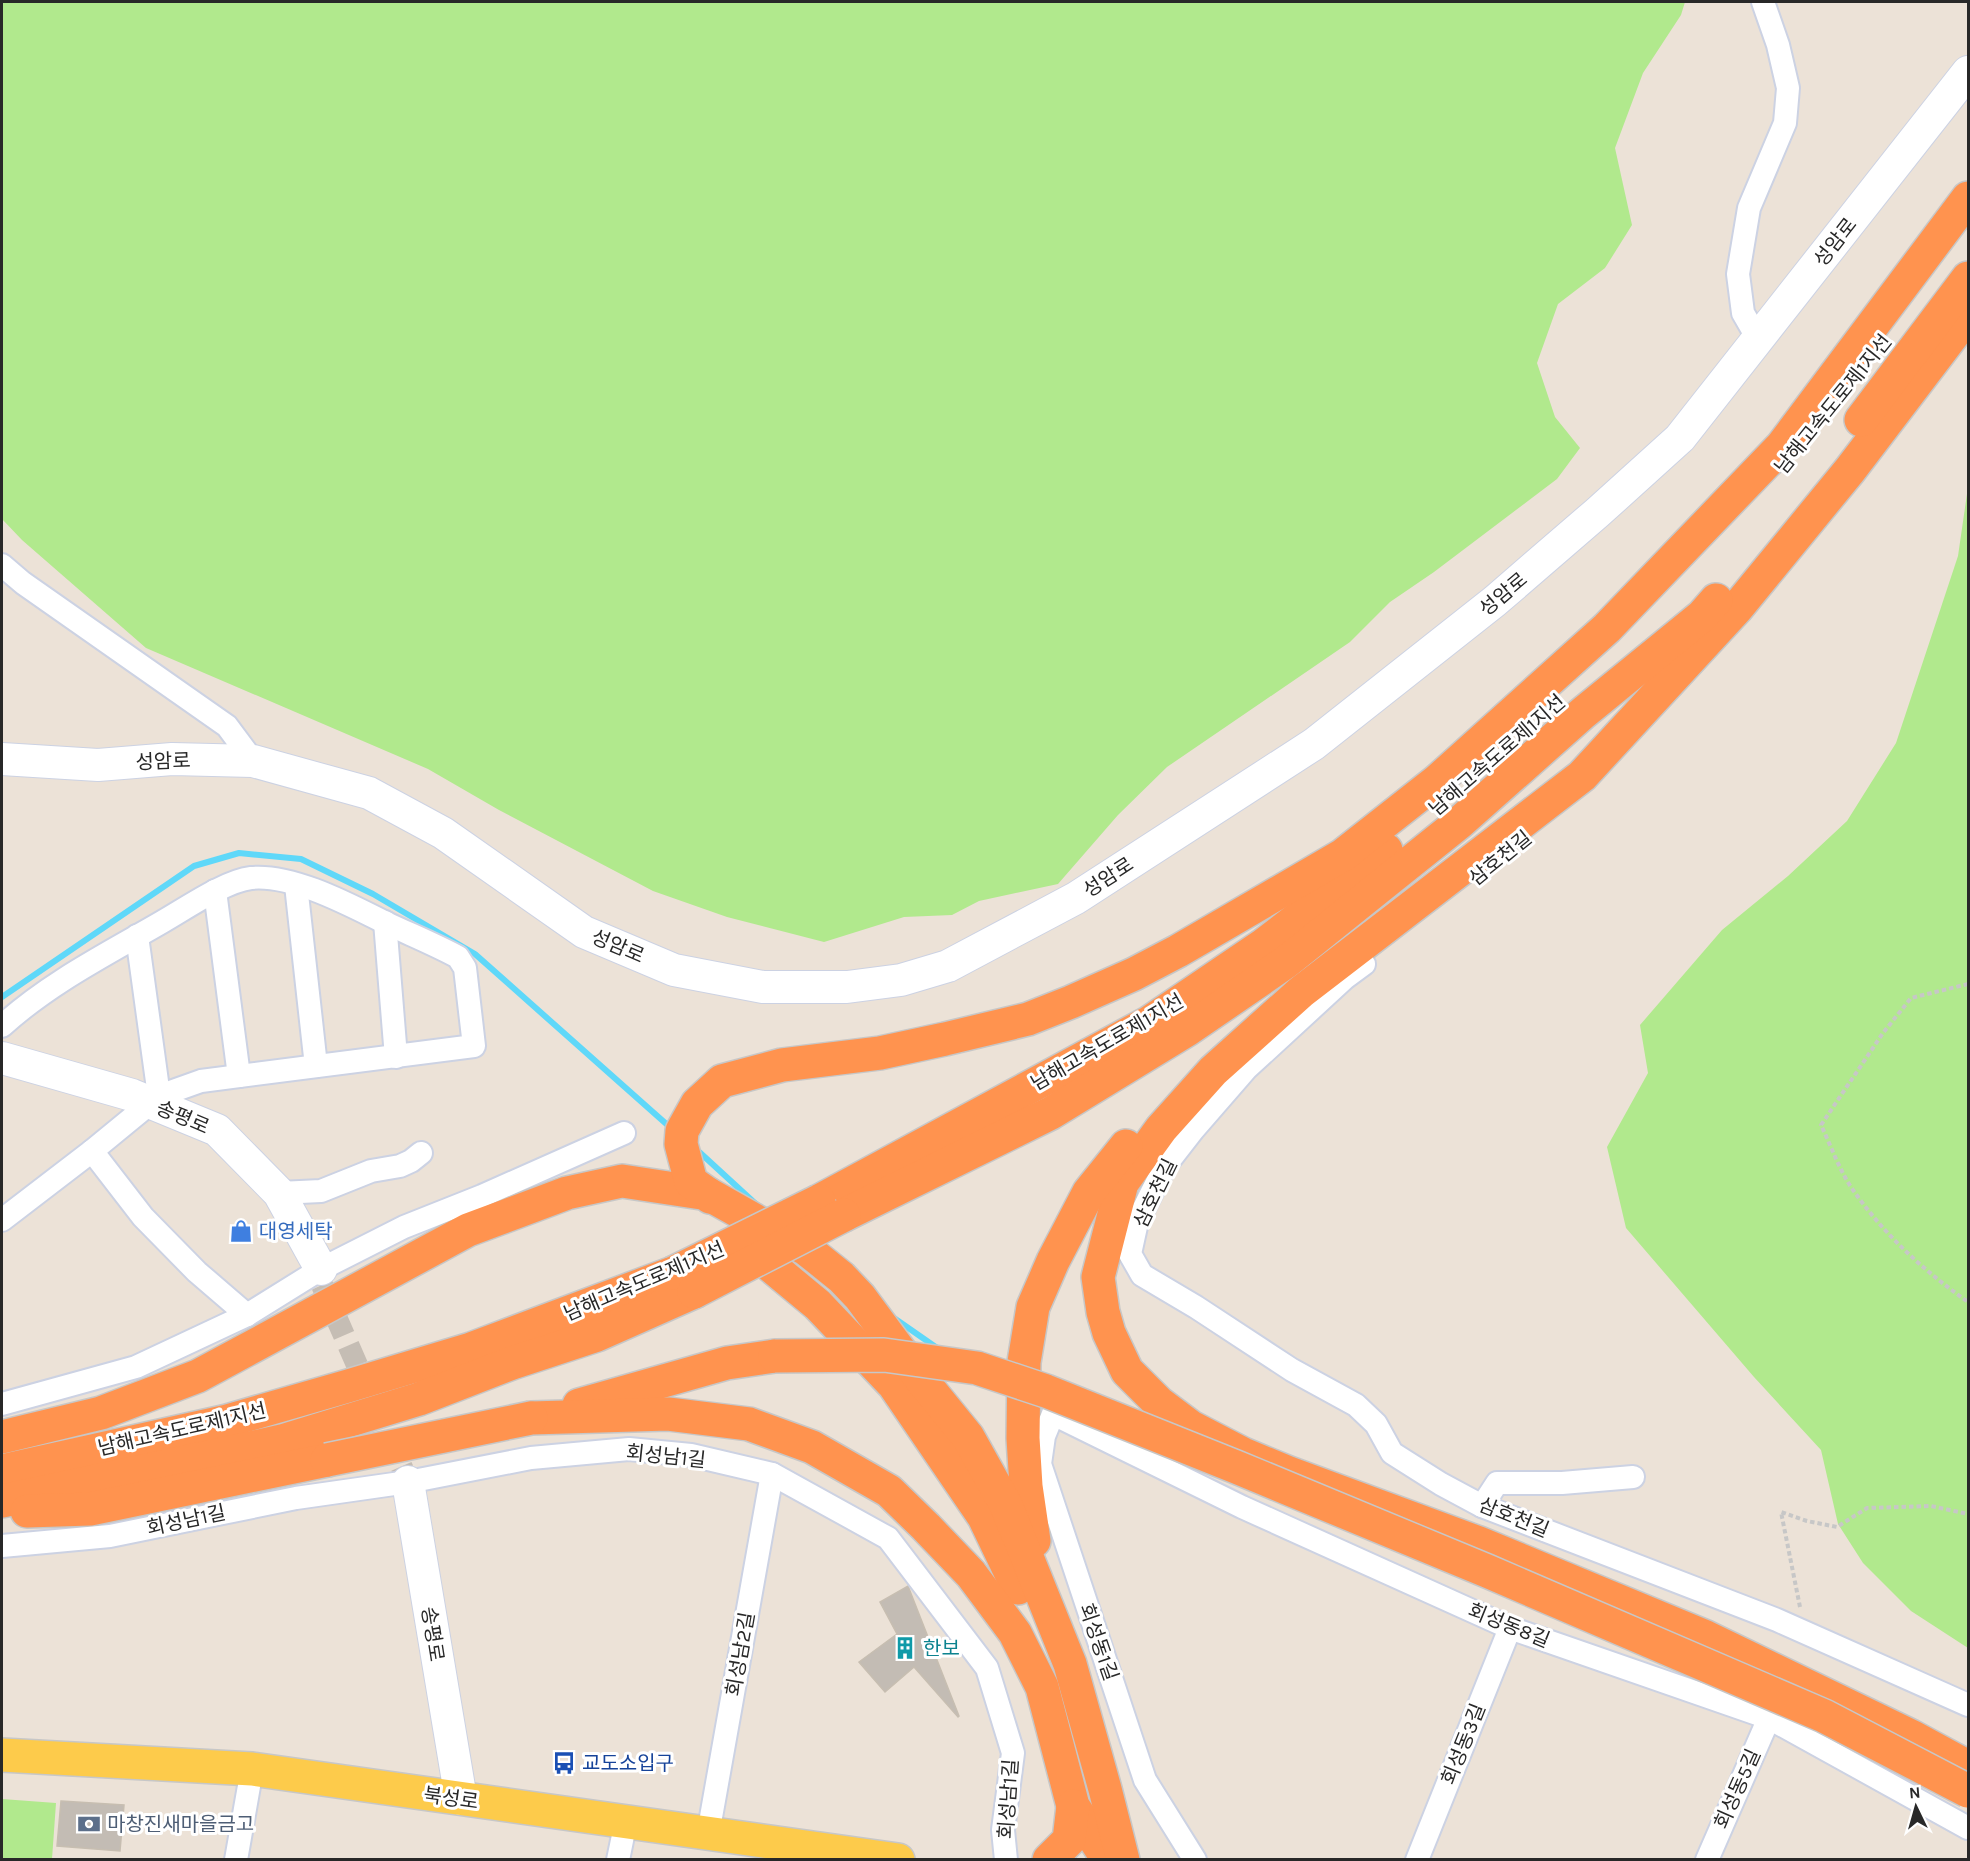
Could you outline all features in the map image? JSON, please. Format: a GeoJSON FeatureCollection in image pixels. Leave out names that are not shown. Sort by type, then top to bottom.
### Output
{"type":"FeatureCollection","features":[{"type":"Feature","properties":{"kind":"highway"},"geometry":{"type":"LineString","coordinates":[[1112,1858],[1105,1789],[1070,1664],[1006,1505],[968,1437],[920,1378],[860,1297],[841,1277],[806,1249],[708,1194],[691,1182],[681,1144],[682,1131],[697,1104],[722,1082],[782,1065],[880,1053],[1028,1019],[1134,974],[1169,956],[1343,855],[1437,781],[1607,628],[1782,446],[1968,198]]}},
{"type":"Feature","properties":{"kind":"highway","name":"남해고속도로제1지선"},"geometry":{"type":"LineString","coordinates":[[831,1208],[1150,1022],[1262,946],[1406,835],[1521,736],[1604,660],[1744,513],[1819,425],[1968,230]]}},
{"type":"Feature","properties":{"kind":"highway","name":"남해고속도로제1지선"},"geometry":{"type":"LineString","coordinates":[[2,1501],[282,1441],[419,1399],[512,1363],[597,1335],[683,1282],[831,1208],[1051,1113],[1187,1030],[1286,962],[1459,823],[1583,713],[1702,616],[1799,505],[1898,368],[1968,278]]}},
{"type":"Feature","properties":{"kind":"highway"},"geometry":{"type":"LineString","coordinates":[[1968,315],[1850,470],[1737,608],[1582,776],[1301,992],[1213,1071],[1161,1129],[1122,1183],[1098,1277],[1103,1312],[1109,1333],[1127,1371],[1159,1403],[1191,1427],[1243,1454],[1479,1544],[1706,1637],[1911,1736],[1968,1767]]}},
{"type":"Feature","properties":{"kind":"highway"},"geometry":{"type":"LineString","coordinates":[[1051,1616],[1034,1541],[1026,1486],[1033,1423],[1024,1362],[1033,1307],[1053,1261],[1089,1192],[1179,1078],[1262,1005],[1541,787],[1616,712],[1702,616]]}},
{"type":"Feature","properties":{"kind":"highway"},"geometry":{"type":"LineString","coordinates":[[2,1437],[101,1413],[198,1376],[468,1230],[567,1193],[622,1181],[708,1194],[771,1266],[818,1305],[894,1385],[984,1518],[1023,1598],[1040,1643],[1112,1858]]}},
{"type":"Feature","properties":{"kind":"highway","name":"남해고속도로제1지선"},"geometry":{"type":"LineString","coordinates":[[2,1470],[227,1421],[471,1349],[683,1282]]}},
{"type":"Feature","properties":{"kind":"highway"},"geometry":{"type":"LineString","coordinates":[[2,1512],[90,1509],[531,1418],[727,1363],[775,1356],[884,1355],[977,1368],[1046,1391],[1226,1462],[1433,1549],[1824,1716],[1968,1791]]}},
{"type":"Feature","properties":{"kind":"highway"},"geometry":{"type":"LineString","coordinates":[[531,1418],[668,1414],[748,1424],[812,1447],[889,1491],[971,1574],[1015,1633],[1042,1687],[1073,1806],[1069,1840],[1049,1860]]}},
{"type":"Feature","properties":{"kind":"highway"},"geometry":{"type":"LineString","coordinates":[[1105,1789],[1148,1860]]}},
{"type":"Feature","properties":{"kind":"highway"},"geometry":{"type":"LineString","coordinates":[[1073,1806],[1112,1858]]}},
{"type":"Feature","properties":{"kind":"main road","name":"성암로"},"geometry":{"type":"LineString","coordinates":[[2,759],[98,765],[172,759],[253,761],[369,793],[444,833],[584,932],[674,970],[763,987],[847,987],[901,980],[948,966],[1076,898],[1314,744],[1495,601],[1680,438],[1968,72]]}},
{"type":"Feature","properties":{"kind":"main road","name":"송평로"},"geometry":{"type":"LineString","coordinates":[[2,1058],[132,1095],[155,1099],[217,1130],[279,1194],[321,1277]]}},
{"type":"Feature","properties":{"kind":"main road","name":"송평로"},"geometry":{"type":"LineString","coordinates":[[406,1476],[460,1799]]}},
{"type":"Feature","properties":{"kind":"main road","name":"북성로"},"geometry":{"type":"LineString","coordinates":[[2,1755],[252,1769],[898,1860]]}},
{"type":"Feature","properties":{"kind":"street"},"geometry":{"type":"LineString","coordinates":[[1758,339],[1743,314],[1738,274],[1749,208],[1785,123],[1788,88],[1778,45],[1763,2]]}},
{"type":"Feature","properties":{"kind":"street","name":"삼호천길"},"geometry":{"type":"LineString","coordinates":[[1828,517],[1770,592],[1611,762],[1530,834],[1345,978],[1246,1069],[1165,1166],[1137,1222],[1130,1254],[1142,1275],[1196,1307],[1292,1370],[1356,1405],[1376,1424],[1392,1453],[1441,1484],[1482,1506],[1803,1631],[1968,1705]]}},
{"type":"Feature","properties":{"kind":"street"},"geometry":{"type":"LineString","coordinates":[[2,565],[23,583],[227,726],[253,761]]}},
{"type":"Feature","properties":{"kind":"street"},"geometry":{"type":"LineString","coordinates":[[2,1026],[21,1008],[51,987],[215,891],[250,878],[274,879],[353,906],[458,957],[465,968],[474,1046],[201,1081],[155,1099],[2,1220]]}},
{"type":"Feature","properties":{"kind":"street"},"geometry":{"type":"LineString","coordinates":[[296,885],[316,1066]]}},
{"type":"Feature","properties":{"kind":"street"},"geometry":{"type":"LineString","coordinates":[[215,891],[239,1076]]}},
{"type":"Feature","properties":{"kind":"street"},"geometry":{"type":"LineString","coordinates":[[385,922],[396,1057]]}},
{"type":"Feature","properties":{"kind":"street"},"geometry":{"type":"LineString","coordinates":[[138,936],[155,1099]]}},
{"type":"Feature","properties":{"kind":"street"},"geometry":{"type":"LineString","coordinates":[[2,1404],[136,1367],[321,1277],[404,1227],[482,1196],[624,1133]]}},
{"type":"Feature","properties":{"kind":"street"},"geometry":{"type":"LineString","coordinates":[[92,1151],[143,1217],[197,1272],[247,1315]]}},
{"type":"Feature","properties":{"kind":"street"},"geometry":{"type":"LineString","coordinates":[[279,1194],[321,1191],[371,1171],[400,1166],[421,1153]]}},
{"type":"Feature","properties":{"kind":"street","name":"회성동8길"},"geometry":{"type":"LineString","coordinates":[[1033,1423],[1242,1507],[1510,1628],[1768,1718],[1968,1828]]}},
{"type":"Feature","properties":{"kind":"street","name":"회성동1길"},"geometry":{"type":"LineString","coordinates":[[1033,1423],[1044,1436],[1040,1464],[1145,1780],[1194,1860]]}},
{"type":"Feature","properties":{"kind":"street","name":"회성남1길"},"geometry":{"type":"LineString","coordinates":[[2,1546],[110,1536],[406,1476],[531,1458],[629,1449],[691,1455],[772,1474],[888,1538],[987,1668],[1013,1754],[1003,1830],[1006,1860]]}},
{"type":"Feature","properties":{"kind":"street","name":"회성남2길"},"geometry":{"type":"LineString","coordinates":[[708,1834],[772,1474]]}},
{"type":"Feature","properties":{"kind":"street"},"geometry":{"type":"LineString","coordinates":[[1482,1506],[1497,1483],[1562,1483],[1633,1477]]}},
{"type":"Feature","properties":{"kind":"street","name":"회성동3길"},"geometry":{"type":"LineString","coordinates":[[1417,1860],[1510,1628]]}},
{"type":"Feature","properties":{"kind":"street","name":"회성동5길"},"geometry":{"type":"LineString","coordinates":[[1707,1860],[1768,1718]]}},
{"type":"Feature","properties":{"kind":"street"},"geometry":{"type":"LineString","coordinates":[[236,1860],[252,1769]]}},
{"type":"Feature","properties":{"kind":"street"},"geometry":{"type":"LineString","coordinates":[[618,1860],[626,1821]]}},
{"type":"Feature","properties":{"kind":"path"},"geometry":{"type":"LineString","coordinates":[[1968,984],[1911,998],[1883,1033],[1821,1125],[1850,1186],[1887,1233],[1940,1283],[1968,1302]]}},
{"type":"Feature","properties":{"kind":"path"},"geometry":{"type":"LineString","coordinates":[[1803,1631],[1797,1586],[1781,1512],[1807,1521],[1837,1527],[1866,1508],[1931,1506],[1968,1514]]}},
{"type":"Feature","properties":{"kind":"green space"},"geometry":{"type":"Polygon","coordinates":[[[2,2],[1685,2],[1681,15],[1643,73],[1615,148],[1632,225],[1605,268],[1558,304],[1537,363],[1555,417],[1580,448],[1557,479],[1434,572],[1390,602],[1350,642],[1167,767],[1118,815],[1058,884],[979,901],[952,915],[904,917],[824,942],[727,917],[653,891],[499,810],[428,769],[146,648],[22,540],[2,519],[2,2]]]}},
{"type":"Feature","properties":{"kind":"green space"},"geometry":{"type":"Polygon","coordinates":[[[1968,487],[1968,1648],[1911,1611],[1863,1563],[1838,1524],[1821,1450],[1754,1377],[1626,1228],[1607,1147],[1648,1073],[1640,1025],[1722,930],[1788,876],[1847,821],[1896,743],[1958,556],[1968,487]]]}},
{"type":"Feature","properties":{"kind":"green space"},"geometry":{"type":"Polygon","coordinates":[[[2,1799],[56,1803],[52,1859],[2,1859],[2,1799]]]}},
{"type":"Feature","properties":{"kind":"building","name":"한보"},"geometry":{"type":"Polygon","coordinates":[[[908,1586],[958,1717],[914,1667],[885,1692],[859,1662],[897,1634],[880,1602],[908,1586]]]}},
{"type":"Feature","properties":{"kind":"building"},"geometry":{"type":"Polygon","coordinates":[[[61,1801],[124,1805],[120,1851],[57,1846],[61,1801]]]}},
{"type":"Feature","properties":{"kind":"waterway"},"geometry":{"type":"LineString","coordinates":[[2,997],[194,866],[239,853],[301,859],[373,894],[475,954],[672,1129]]}},
{"type":"Feature","properties":{"kind":"waterway"},"geometry":{"type":"LineString","coordinates":[[696,1149],[757,1205]]}},
{"type":"Feature","properties":{"kind":"waterway"},"geometry":{"type":"LineString","coordinates":[[894,1318],[940,1350]]}},
{"type":"Feature","properties":{"kind":"tunnel"},"geometry":{"type":"LineString","coordinates":[[322,1285],[403,1470]]}},
{"type":"Feature","properties":{"kind":"place","name":"대영세탁"},"geometry":{"type":"Point","coordinates":[241,1231]}},
{"type":"Feature","properties":{"kind":"place","name":"한보"},"geometry":{"type":"Point","coordinates":[905,1648]}},
{"type":"Feature","properties":{"kind":"place","name":"교도소입구"},"geometry":{"type":"Point","coordinates":[564,1763]}},
{"type":"Feature","properties":{"kind":"place","name":"마창진새마을금고"},"geometry":{"type":"Point","coordinates":[89,1824]}}]}
